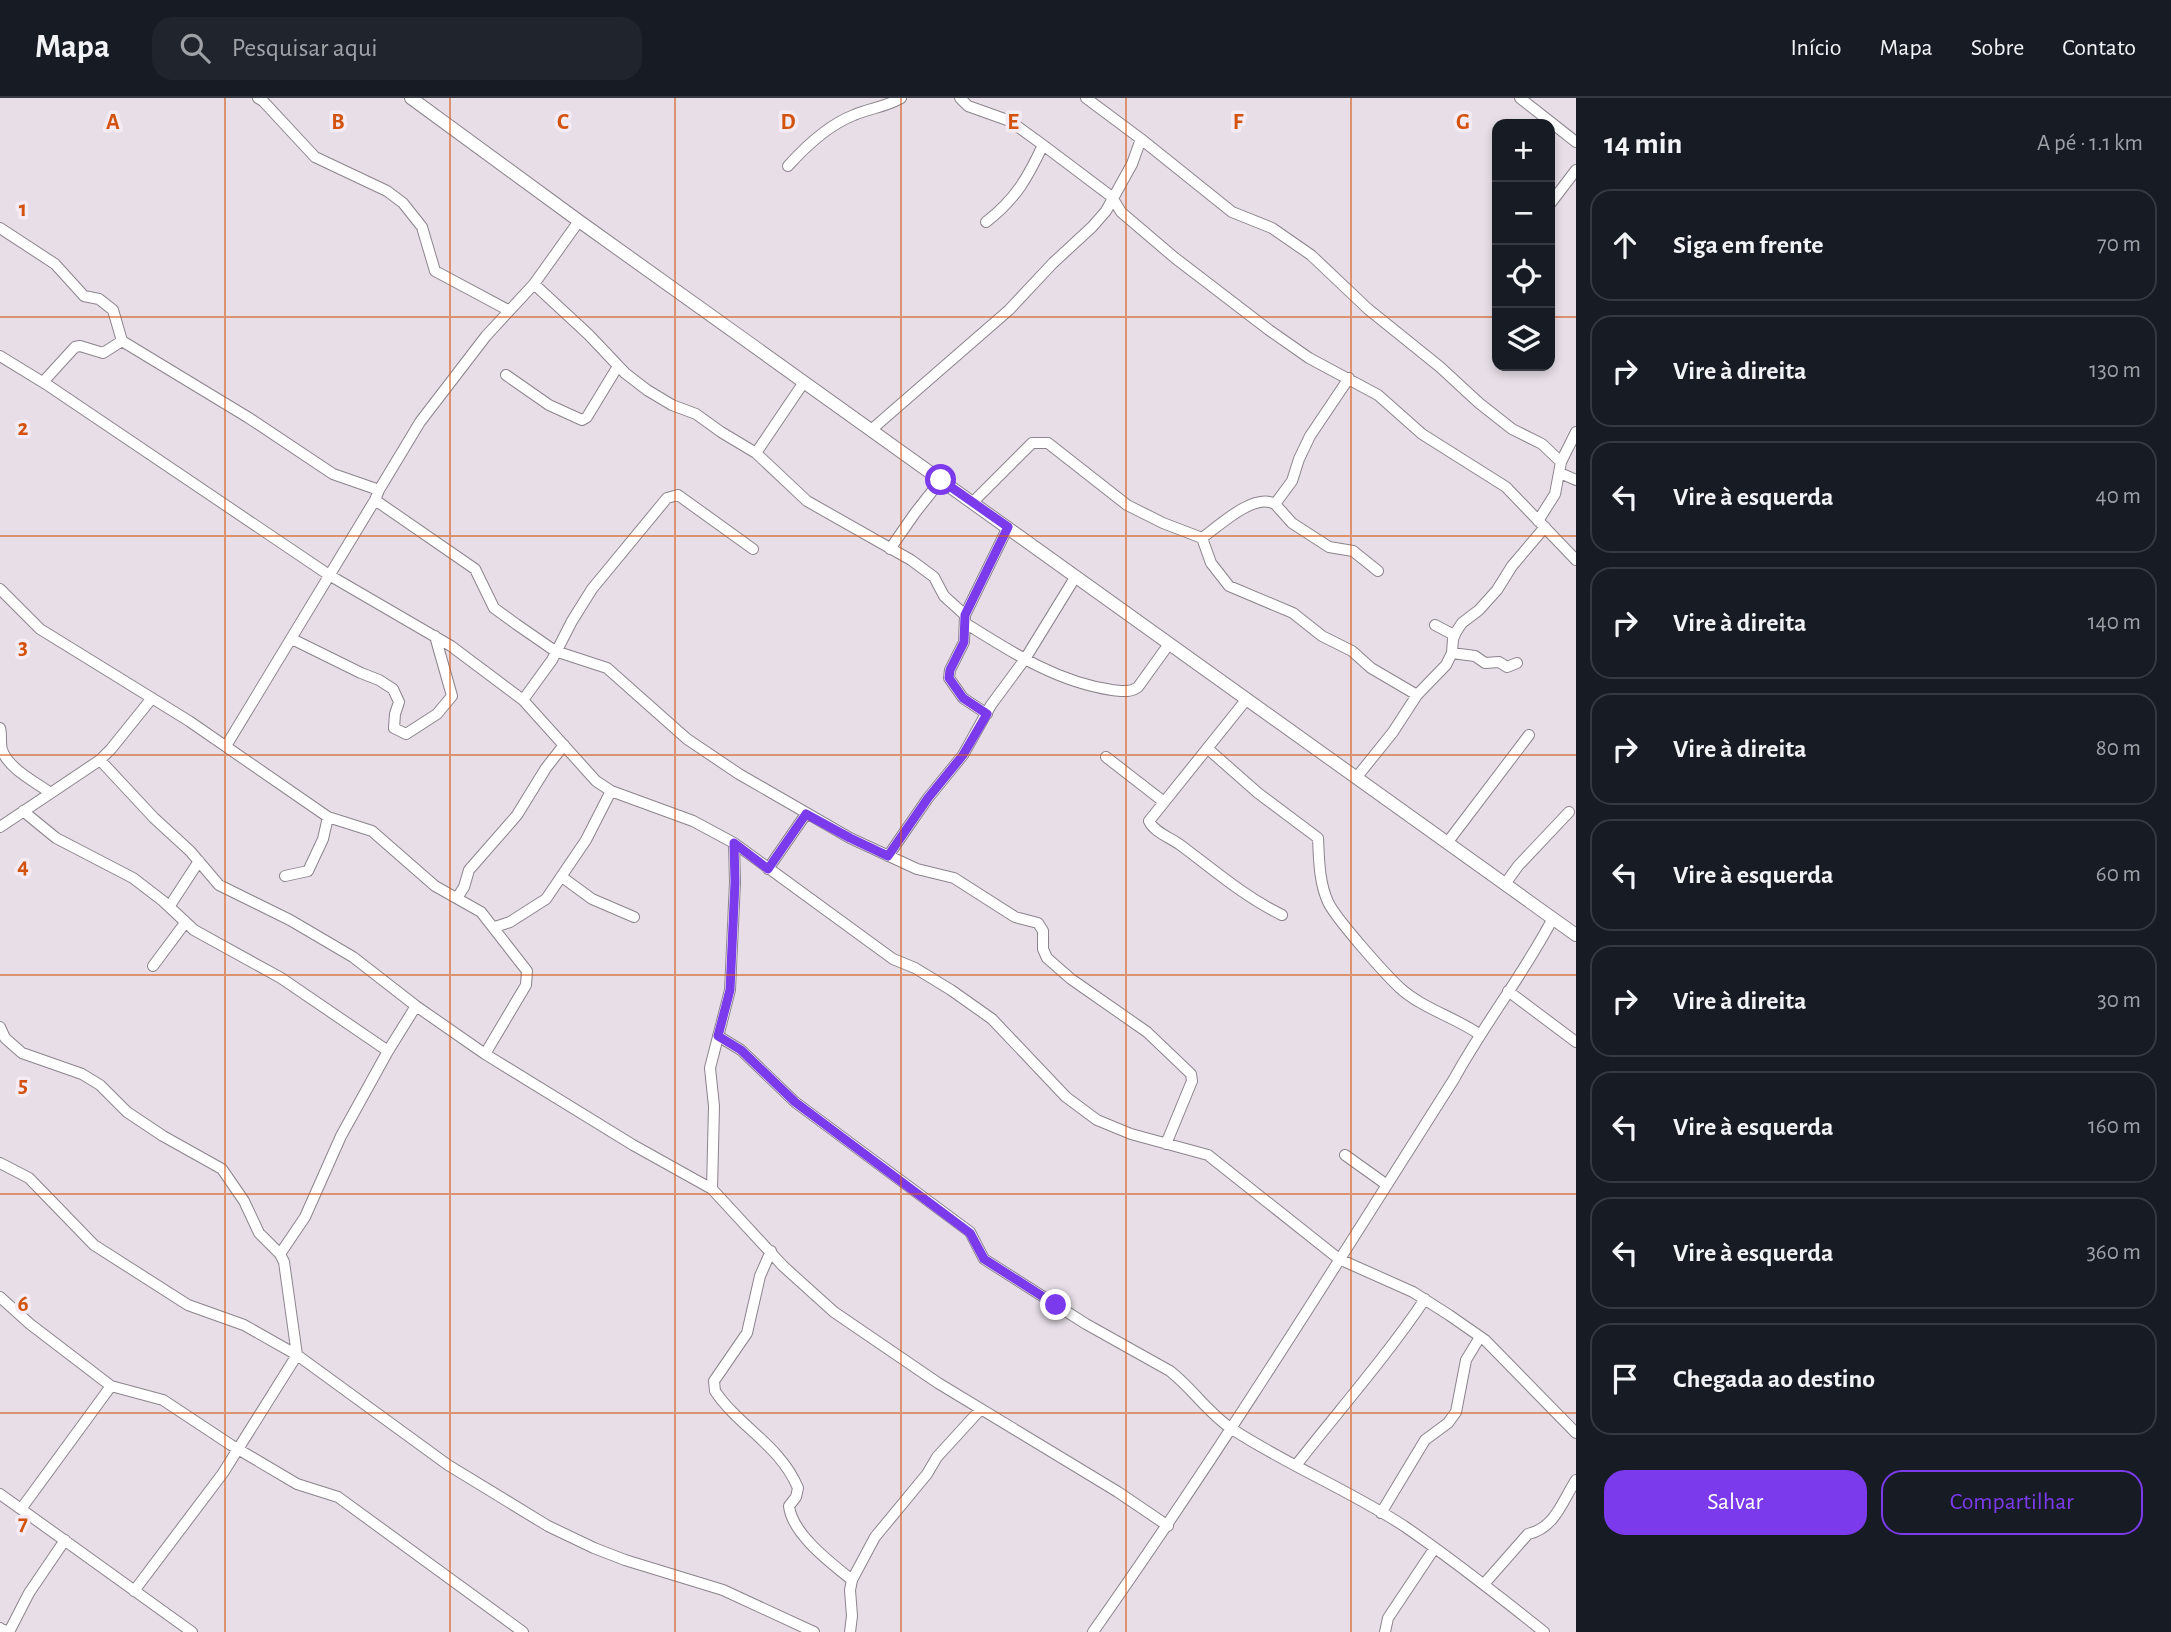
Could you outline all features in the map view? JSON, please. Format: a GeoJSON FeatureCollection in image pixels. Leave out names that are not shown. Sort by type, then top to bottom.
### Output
{"type":"FeatureCollection","features":[{"type":"Feature","properties":{"kind":"main road"},"geometry":{"type":"LineString","coordinates":[[411,98],[1576,935]]}},
{"type":"Feature","properties":{"kind":"street"},"geometry":{"type":"LineString","coordinates":[[788,166],[813,140],[851,116],[877,109],[901,98]]}},
{"type":"Feature","properties":{"kind":"street"},"geometry":{"type":"LineString","coordinates":[[960,98],[968,106],[1010,121],[1044,145],[1112,197],[1121,212],[1140,228],[1269,330],[1309,358],[1378,395],[1422,434],[1506,487],[1576,560]]}},
{"type":"Feature","properties":{"kind":"street"},"geometry":{"type":"LineString","coordinates":[[1086,98],[1232,212],[1272,228],[1311,255],[1368,309],[1440,367],[1479,403],[1512,429],[1542,444],[1560,468],[1576,480]]}},
{"type":"Feature","properties":{"kind":"street"},"geometry":{"type":"LineString","coordinates":[[1520,98],[1576,142]]}},
{"type":"Feature","properties":{"kind":"street"},"geometry":{"type":"LineString","coordinates":[[261,99],[315,157],[387,191],[403,203],[422,227],[435,271],[509,310]]}},
{"type":"Feature","properties":{"kind":"street"},"geometry":{"type":"LineString","coordinates":[[871,430],[1009,310],[1053,263],[1092,227],[1106,211],[1132,164],[1141,139]]}},
{"type":"Feature","properties":{"kind":"street"},"geometry":{"type":"LineString","coordinates":[[986,222],[1000,211],[1025,182],[1044,145]]}},
{"type":"Feature","properties":{"kind":"street"},"geometry":{"type":"LineString","coordinates":[[1555,197],[1576,170]]}},
{"type":"Feature","properties":{"kind":"street"},"geometry":{"type":"LineString","coordinates":[[226,746],[420,422],[509,310],[534,284],[579,221]]}},
{"type":"Feature","properties":{"kind":"street"},"geometry":{"type":"LineString","coordinates":[[0,228],[55,264],[84,296],[99,299],[113,310],[122,341],[249,418],[333,474],[377,495],[470,565],[482,580],[495,608],[555,651],[607,667],[687,739],[806,814],[916,869],[954,878],[1015,917],[1038,923],[1044,931],[1043,949],[1047,958],[1071,979],[1147,1032],[1191,1074],[1192,1082],[1167,1144]]}},
{"type":"Feature","properties":{"kind":"street"},"geometry":{"type":"LineString","coordinates":[[534,284],[618,366],[647,390],[672,405],[696,414],[756,453],[807,501],[934,577],[944,596],[965,619],[1025,659],[1080,684],[1130,691],[1138,687],[1169,644]]}},
{"type":"Feature","properties":{"kind":"street"},"geometry":{"type":"LineString","coordinates":[[43,382],[75,347],[103,353],[122,341]]}},
{"type":"Feature","properties":{"kind":"street"},"geometry":{"type":"LineString","coordinates":[[0,356],[43,382],[329,576],[435,636],[523,700],[596,780],[611,791],[694,821],[734,843],[894,959],[915,968],[951,990],[992,1019],[1066,1097],[1097,1120],[1109,1127],[1208,1155],[1339,1259],[1425,1299],[1480,1337],[1506,1359],[1576,1433]]}},
{"type":"Feature","properties":{"kind":"street"},"geometry":{"type":"LineString","coordinates":[[506,375],[549,405],[582,420],[587,417],[618,366]]}},
{"type":"Feature","properties":{"kind":"street"},"geometry":{"type":"LineString","coordinates":[[1275,504],[1292,481],[1310,436],[1349,378]]}},
{"type":"Feature","properties":{"kind":"street"},"geometry":{"type":"LineString","coordinates":[[756,453],[804,382]]}},
{"type":"Feature","properties":{"kind":"street"},"geometry":{"type":"LineString","coordinates":[[1356,778],[1393,732],[1417,695],[1444,669],[1452,653],[1454,635],[1462,623],[1479,610],[1497,590],[1541,524],[1555,494],[1560,468],[1576,432]]}},
{"type":"Feature","properties":{"kind":"street"},"geometry":{"type":"LineString","coordinates":[[973,502],[1032,443],[1041,441],[1060,451],[1127,505],[1171,527],[1202,538]]}},
{"type":"Feature","properties":{"kind":"street"},"geometry":{"type":"LineString","coordinates":[[890,549],[941,480]]}},
{"type":"Feature","properties":{"kind":"street"},"geometry":{"type":"LineString","coordinates":[[523,700],[552,660],[592,589],[616,557],[630,545],[672,495],[684,499],[753,550]]}},
{"type":"Feature","properties":{"kind":"street"},"geometry":{"type":"LineString","coordinates":[[1202,538],[1256,502],[1270,501],[1292,523],[1329,547],[1353,551],[1378,571]]}},
{"type":"Feature","properties":{"kind":"street"},"geometry":{"type":"LineString","coordinates":[[987,714],[963,698],[949,678],[950,670],[964,642],[965,619],[1008,527]]}},
{"type":"Feature","properties":{"kind":"street"},"geometry":{"type":"LineString","coordinates":[[1202,538],[1211,563],[1229,586],[1293,613],[1322,636],[1352,651],[1371,668],[1417,695]]}},
{"type":"Feature","properties":{"kind":"street"},"geometry":{"type":"LineString","coordinates":[[888,856],[928,798],[963,755],[1076,576]]}},
{"type":"Feature","properties":{"kind":"street"},"geometry":{"type":"LineString","coordinates":[[0,589],[40,629],[226,746],[328,817],[372,831],[435,886],[481,912],[495,927],[528,976],[526,985],[485,1054]]}},
{"type":"Feature","properties":{"kind":"street"},"geometry":{"type":"LineString","coordinates":[[1435,625],[1454,635]]}},
{"type":"Feature","properties":{"kind":"street"},"geometry":{"type":"LineString","coordinates":[[292,639],[393,689],[399,702],[394,714],[394,728],[406,734],[437,714],[452,696],[435,636]]}},
{"type":"Feature","properties":{"kind":"street"},"geometry":{"type":"LineString","coordinates":[[1452,653],[1469,654],[1485,663],[1495,661],[1507,667],[1517,663]]}},
{"type":"Feature","properties":{"kind":"street"},"geometry":{"type":"LineString","coordinates":[[0,827],[100,760],[152,698]]}},
{"type":"Feature","properties":{"kind":"street"},"geometry":{"type":"LineString","coordinates":[[1246,700],[1149,821],[1152,827],[1236,889],[1283,915]]}},
{"type":"Feature","properties":{"kind":"street"},"geometry":{"type":"LineString","coordinates":[[0,728],[1,747],[5,755],[23,774],[49,792]]}},
{"type":"Feature","properties":{"kind":"street"},"geometry":{"type":"LineString","coordinates":[[1447,843],[1529,735]]}},
{"type":"Feature","properties":{"kind":"street"},"geometry":{"type":"LineString","coordinates":[[457,898],[464,887],[469,870],[517,815],[546,768],[564,745]]}},
{"type":"Feature","properties":{"kind":"street"},"geometry":{"type":"LineString","coordinates":[[1208,748],[1258,793],[1318,838],[1322,888],[1330,907],[1401,989],[1479,1034]]}},
{"type":"Feature","properties":{"kind":"street"},"geometry":{"type":"LineString","coordinates":[[1106,757],[1164,802]]}},
{"type":"Feature","properties":{"kind":"street"},"geometry":{"type":"LineString","coordinates":[[100,760],[219,885],[290,920],[353,957],[416,1006],[485,1054],[633,1145],[712,1189],[783,1266],[834,1312],[980,1409],[1118,1492],[1168,1526]]}},
{"type":"Feature","properties":{"kind":"street"},"geometry":{"type":"LineString","coordinates":[[495,927],[510,922],[546,899],[586,840],[611,791]]}},
{"type":"Feature","properties":{"kind":"street"},"geometry":{"type":"LineString","coordinates":[[23,811],[56,838],[133,878],[203,936],[281,978],[388,1051]]}},
{"type":"Feature","properties":{"kind":"street"},"geometry":{"type":"LineString","coordinates":[[1505,884],[1518,866],[1569,812]]}},
{"type":"Feature","properties":{"kind":"street"},"geometry":{"type":"LineString","coordinates":[[768,869],[806,814]]}},
{"type":"Feature","properties":{"kind":"street"},"geometry":{"type":"LineString","coordinates":[[285,876],[308,871],[323,839],[328,817]]}},
{"type":"Feature","properties":{"kind":"street"},"geometry":{"type":"LineString","coordinates":[[712,1189],[714,1107],[710,1068],[730,990],[734,843]]}},
{"type":"Feature","properties":{"kind":"street"},"geometry":{"type":"LineString","coordinates":[[169,907],[199,861]]}},
{"type":"Feature","properties":{"kind":"street"},"geometry":{"type":"LineString","coordinates":[[562,877],[592,899],[634,917]]}},
{"type":"Feature","properties":{"kind":"street"},"geometry":{"type":"LineString","coordinates":[[1093,1632],[1232,1429],[1553,918]]}},
{"type":"Feature","properties":{"kind":"street"},"geometry":{"type":"LineString","coordinates":[[153,966],[185,923]]}},
{"type":"Feature","properties":{"kind":"street"},"geometry":{"type":"LineString","coordinates":[[1508,991],[1576,1042]]}},
{"type":"Feature","properties":{"kind":"street"},"geometry":{"type":"LineString","coordinates":[[280,1254],[305,1217],[341,1136],[416,1006]]}},
{"type":"Feature","properties":{"kind":"street"},"geometry":{"type":"LineString","coordinates":[[0,1027],[5,1038],[22,1053],[82,1074],[100,1085],[127,1112],[222,1169],[244,1201],[259,1233],[280,1254],[286,1272],[297,1355],[239,1450],[134,1591]]}},
{"type":"Feature","properties":{"kind":"street"},"geometry":{"type":"LineString","coordinates":[[718,1036],[741,1050],[795,1102],[970,1233],[984,1259],[1086,1324],[1170,1371],[1232,1429],[1403,1526],[1484,1584],[1544,1632]]}},
{"type":"Feature","properties":{"kind":"street"},"geometry":{"type":"LineString","coordinates":[[1345,1155],[1387,1185]]}},
{"type":"Feature","properties":{"kind":"street"},"geometry":{"type":"LineString","coordinates":[[0,1163],[29,1178],[86,1237],[106,1252],[188,1305],[244,1325],[297,1355],[448,1465],[548,1526],[625,1560],[723,1590],[814,1632]]}},
{"type":"Feature","properties":{"kind":"street"},"geometry":{"type":"LineString","coordinates":[[771,1251],[760,1276],[747,1333],[714,1381],[715,1391],[771,1446],[782,1461],[799,1488],[789,1506],[792,1518],[817,1550],[852,1580]]}},
{"type":"Feature","properties":{"kind":"street"},"geometry":{"type":"LineString","coordinates":[[0,1297],[30,1324],[111,1386],[163,1400],[297,1484],[338,1497],[523,1632]]}},
{"type":"Feature","properties":{"kind":"street"},"geometry":{"type":"LineString","coordinates":[[1297,1464],[1352,1394],[1367,1380],[1425,1299]]}},
{"type":"Feature","properties":{"kind":"street"},"geometry":{"type":"LineString","coordinates":[[1381,1513],[1425,1440],[1448,1423],[1456,1412],[1466,1360],[1480,1337]]}},
{"type":"Feature","properties":{"kind":"street"},"geometry":{"type":"LineString","coordinates":[[21,1509],[111,1386]]}},
{"type":"Feature","properties":{"kind":"street"},"geometry":{"type":"LineString","coordinates":[[850,1632],[852,1580],[875,1537],[927,1474],[937,1457],[980,1409]]}},
{"type":"Feature","properties":{"kind":"street"},"geometry":{"type":"LineString","coordinates":[[1484,1584],[1528,1534],[1537,1532],[1552,1522],[1576,1480]]}},
{"type":"Feature","properties":{"kind":"street"},"geometry":{"type":"LineString","coordinates":[[0,1494],[192,1632]]}},
{"type":"Feature","properties":{"kind":"street"},"geometry":{"type":"LineString","coordinates":[[0,1628],[4,1631],[10,1630],[29,1593],[65,1540]]}},
{"type":"Feature","properties":{"kind":"street"},"geometry":{"type":"LineString","coordinates":[[1385,1632],[1388,1618],[1434,1549]]}},
{"type":"Feature","properties":{"kind":"route"},"geometry":{"type":"LineString","coordinates":[[941,480],[1008,527],[965,615],[964,642],[950,670],[949,678],[963,698],[987,714],[963,755],[928,798],[888,856],[806,814],[782,845],[768,869],[734,843],[730,990],[718,1036],[741,1050],[795,1102],[970,1233],[976,1240],[978,1253],[984,1259],[1056,1305]]}}]}
